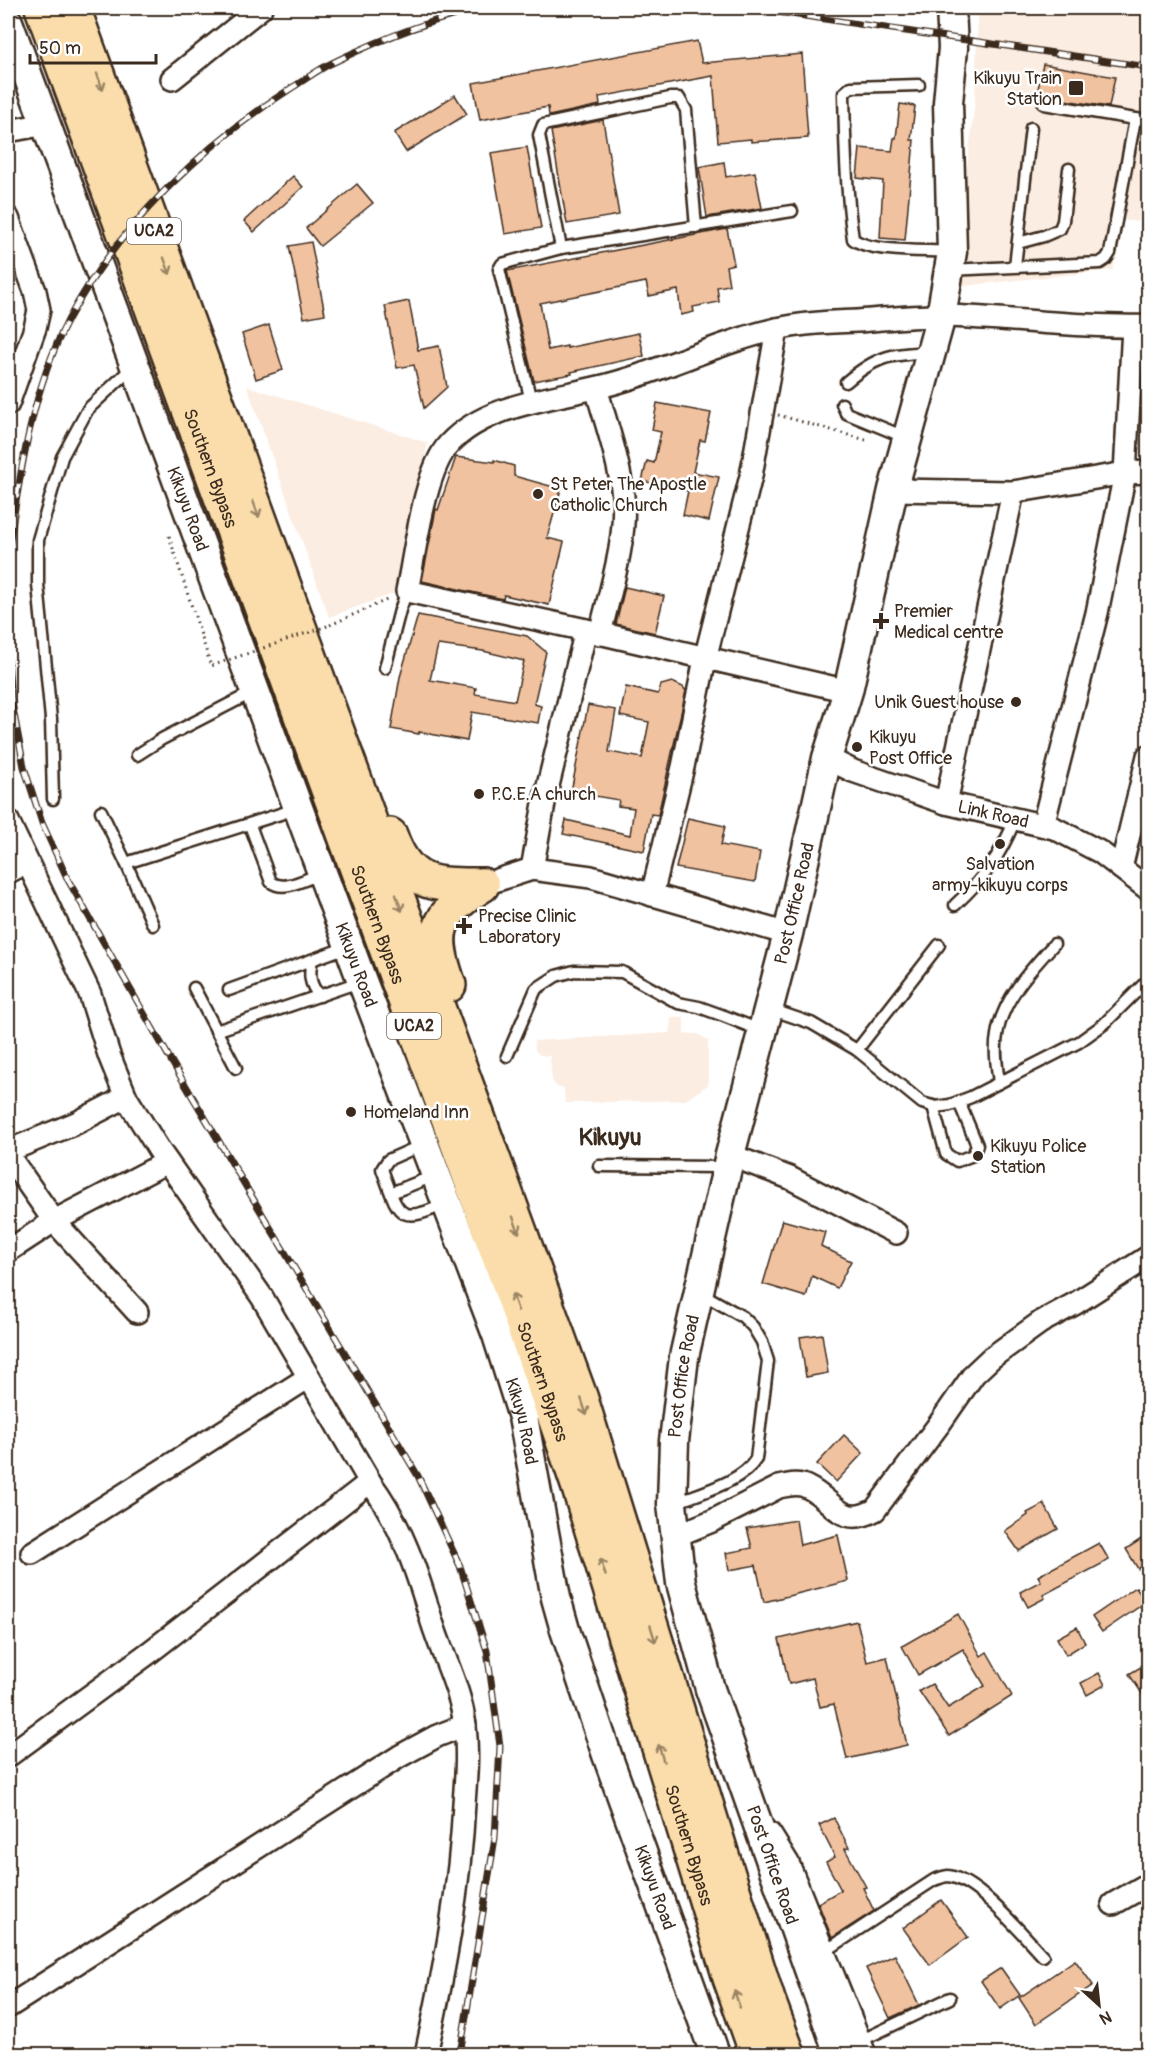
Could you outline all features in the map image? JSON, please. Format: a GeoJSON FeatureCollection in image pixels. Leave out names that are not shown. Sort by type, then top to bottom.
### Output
{"type":"FeatureCollection","features":[{"type":"Feature","properties":{"kind":"highway","name":"Southern Bypass"},"geometry":{"type":"LineString","coordinates":[[42,8],[518,1309],[578,1485],[730,1978],[757,2055]]}},
{"type":"Feature","properties":{"kind":"highway","name":"Southern Bypass"},"geometry":{"type":"LineString","coordinates":[[73,8],[581,1399],[768,2000],[788,2055]]}},
{"type":"Feature","properties":{"kind":"highway"},"geometry":{"type":"LineString","coordinates":[[322,690],[342,707],[352,724],[393,844],[410,872],[426,881],[440,884],[482,885]]}},
{"type":"Feature","properties":{"kind":"highway"},"geometry":{"type":"LineString","coordinates":[[482,885],[451,907],[440,925],[438,936],[443,970],[514,1155],[515,1167],[504,1191]]}},
{"type":"Feature","properties":{"kind":"main road","name":"Post Office Road"},"geometry":{"type":"LineString","coordinates":[[854,2050],[748,1798],[694,1636],[681,1583],[675,1536],[672,1504],[674,1441],[684,1357],[698,1291],[788,934],[827,758],[848,691],[894,490],[941,316],[950,261],[948,103],[953,48],[951,8]]}},
{"type":"Feature","properties":{"kind":"main road","name":"Kikuyu Road"},"geometry":{"type":"LineString","coordinates":[[8,22],[362,981],[479,1285],[523,1417],[556,1598],[574,1660],[715,2055]]}},
{"type":"Feature","properties":{"kind":"street"},"geometry":{"type":"LineString","coordinates":[[172,79],[261,8]]}},
{"type":"Feature","properties":{"kind":"street"},"geometry":{"type":"LineString","coordinates":[[8,131],[46,124]]}},
{"type":"Feature","properties":{"kind":"street"},"geometry":{"type":"LineString","coordinates":[[8,218],[35,291],[39,310],[35,328],[8,404]]}},
{"type":"Feature","properties":{"kind":"street"},"geometry":{"type":"LineString","coordinates":[[848,691],[407,591],[428,487],[437,463],[448,445],[479,421],[531,401],[596,388],[651,373],[777,329],[818,323],[941,316],[1141,327],[1125,473],[1097,613],[1043,825]]}},
{"type":"Feature","properties":{"kind":"street"},"geometry":{"type":"LineString","coordinates":[[652,896],[683,767],[705,659],[751,476],[777,329]]}},
{"type":"Feature","properties":{"kind":"street"},"geometry":{"type":"LineString","coordinates":[[532,869],[545,798],[622,532],[623,498],[618,465],[596,388]]}},
{"type":"Feature","properties":{"kind":"street"},"geometry":{"type":"LineString","coordinates":[[894,490],[1013,492],[1125,473],[1149,472]]}},
{"type":"Feature","properties":{"kind":"street"},"geometry":{"type":"LineString","coordinates":[[946,803],[1013,492]]}},
{"type":"Feature","properties":{"kind":"street"},"geometry":{"type":"LineString","coordinates":[[1120,868],[1149,756]]}},
{"type":"Feature","properties":{"kind":"street","name":"Link Road"},"geometry":{"type":"LineString","coordinates":[[827,758],[853,771],[946,803],[1054,828],[1100,852],[1149,889]]}},
{"type":"Feature","properties":{"kind":"street"},"geometry":{"type":"LineString","coordinates":[[8,821],[17,868],[90,994],[109,1055],[126,1097],[167,1162],[246,1272],[370,1482],[387,1505],[414,1564],[456,1688],[465,1725],[466,1758],[461,1858],[437,2004],[426,2055]]}},
{"type":"Feature","properties":{"kind":"street"},"geometry":{"type":"LineString","coordinates":[[482,885],[532,869],[591,877],[788,934]]}},
{"type":"Feature","properties":{"kind":"street"},"geometry":{"type":"LineString","coordinates":[[126,1097],[76,1123],[8,1153],[54,1221],[137,1312]]}},
{"type":"Feature","properties":{"kind":"street"},"geometry":{"type":"LineString","coordinates":[[729,1161],[790,1178],[896,1233]]}},
{"type":"Feature","properties":{"kind":"street"},"geometry":{"type":"LineString","coordinates":[[8,1251],[54,1221],[167,1162]]}},
{"type":"Feature","properties":{"kind":"street"},"geometry":{"type":"LineString","coordinates":[[675,1536],[712,1521],[779,1487],[791,1484],[807,1486],[845,1516],[854,1518],[875,1510],[974,1374],[991,1358],[1041,1322],[1149,1257]]}},
{"type":"Feature","properties":{"kind":"street"},"geometry":{"type":"LineString","coordinates":[[32,1553],[309,1377]]}},
{"type":"Feature","properties":{"kind":"street"},"geometry":{"type":"LineString","coordinates":[[8,1756],[150,1652],[370,1482]]}},
{"type":"Feature","properties":{"kind":"street"},"geometry":{"type":"LineString","coordinates":[[8,2007],[400,1756],[436,1736],[465,1725]]}},
{"type":"Feature","properties":{"kind":"street"},"geometry":{"type":"LineString","coordinates":[[748,1798],[788,1863],[824,1952],[854,2050]]}},
{"type":"Feature","properties":{"kind":"street"},"geometry":{"type":"LineString","coordinates":[[1113,1904],[1149,1884]]}},
{"type":"Feature","properties":{"kind":"lane"},"geometry":{"type":"LineString","coordinates":[[919,85],[851,87],[844,93],[849,213],[853,239],[860,244],[950,261],[1015,266],[1100,263],[1110,253],[1135,118]]}},
{"type":"Feature","properties":{"kind":"lane"},"geometry":{"type":"LineString","coordinates":[[561,248],[539,135],[543,125],[670,98],[679,98],[686,110],[696,227]]}},
{"type":"Feature","properties":{"kind":"lane"},"geometry":{"type":"LineString","coordinates":[[1044,104],[1149,120]]}},
{"type":"Feature","properties":{"kind":"lane"},"geometry":{"type":"LineString","coordinates":[[1015,266],[1031,128]]}},
{"type":"Feature","properties":{"kind":"lane"},"geometry":{"type":"LineString","coordinates":[[1018,243],[1060,229],[1069,169]]}},
{"type":"Feature","properties":{"kind":"lane"},"geometry":{"type":"LineString","coordinates":[[531,401],[499,269],[502,264],[561,248],[792,211]]}},
{"type":"Feature","properties":{"kind":"lane"},"geometry":{"type":"LineString","coordinates":[[846,382],[866,366],[884,357],[932,352]]}},
{"type":"Feature","properties":{"kind":"lane"},"geometry":{"type":"LineString","coordinates":[[53,800],[51,719],[38,585],[38,540],[62,457],[88,410],[134,366]]}},
{"type":"Feature","properties":{"kind":"lane"},"geometry":{"type":"LineString","coordinates":[[842,404],[846,413],[908,438]]}},
{"type":"Feature","properties":{"kind":"lane"},"geometry":{"type":"LineString","coordinates":[[385,668],[407,591]]}},
{"type":"Feature","properties":{"kind":"lane"},"geometry":{"type":"LineString","coordinates":[[137,756],[162,739],[256,691]]}},
{"type":"Feature","properties":{"kind":"lane"},"geometry":{"type":"LineString","coordinates":[[126,863],[299,808]]}},
{"type":"Feature","properties":{"kind":"lane"},"geometry":{"type":"LineString","coordinates":[[100,812],[126,863],[153,925]]}},
{"type":"Feature","properties":{"kind":"lane"},"geometry":{"type":"LineString","coordinates":[[955,905],[980,881],[1004,846],[1015,820]]}},
{"type":"Feature","properties":{"kind":"lane"},"geometry":{"type":"LineString","coordinates":[[250,825],[271,882],[277,886],[284,886],[323,873]]}},
{"type":"Feature","properties":{"kind":"lane"},"geometry":{"type":"LineString","coordinates":[[999,1083],[996,1057],[997,1034],[1006,1007],[1025,977],[1054,944]]}},
{"type":"Feature","properties":{"kind":"lane"},"geometry":{"type":"LineString","coordinates":[[229,990],[350,945]]}},
{"type":"Feature","properties":{"kind":"lane"},"geometry":{"type":"LineString","coordinates":[[857,1050],[939,945]]}},
{"type":"Feature","properties":{"kind":"lane"},"geometry":{"type":"LineString","coordinates":[[312,960],[311,984],[320,996]]}},
{"type":"Feature","properties":{"kind":"lane"},"geometry":{"type":"LineString","coordinates":[[507,1056],[536,989],[556,976],[574,971],[622,972],[678,1003],[716,1013],[811,1023],[857,1050],[922,1102],[933,1106],[950,1105],[1079,1042],[1104,1023],[1149,980]]}},
{"type":"Feature","properties":{"kind":"lane"},"geometry":{"type":"LineString","coordinates":[[216,1031],[362,981]]}},
{"type":"Feature","properties":{"kind":"lane"},"geometry":{"type":"LineString","coordinates":[[194,988],[236,1068]]}},
{"type":"Feature","properties":{"kind":"lane"},"geometry":{"type":"LineString","coordinates":[[933,1106],[946,1154],[957,1161],[973,1155],[977,1145],[958,1102]]}},
{"type":"Feature","properties":{"kind":"lane"},"geometry":{"type":"LineString","coordinates":[[424,1144],[384,1164],[382,1169],[391,1193],[402,1213],[408,1215],[419,1215],[447,1203]]}},
{"type":"Feature","properties":{"kind":"lane"},"geometry":{"type":"LineString","coordinates":[[599,1166],[729,1161]]}},
{"type":"Feature","properties":{"kind":"lane"},"geometry":{"type":"LineString","coordinates":[[391,1193],[436,1175]]}},
{"type":"Feature","properties":{"kind":"lane"},"geometry":{"type":"LineString","coordinates":[[672,1504],[750,1469],[756,1459],[768,1361],[762,1342],[753,1327],[742,1317],[698,1291]]}},
{"type":"Feature","properties":{"kind":"lane"},"geometry":{"type":"LineString","coordinates":[[824,1952],[934,1880],[947,1876],[966,1883],[990,1901],[1043,1956]]}},
{"type":"Feature","properties":{"kind":"lane"},"geometry":{"type":"LineString","coordinates":[[854,2050],[950,1998]]}},
{"type":"Feature","properties":{"kind":"path"},"geometry":{"type":"LineString","coordinates":[[768,412],[866,440]]}},
{"type":"Feature","properties":{"kind":"path"},"geometry":{"type":"LineString","coordinates":[[169,536],[211,666],[330,625],[407,591]]}},
{"type":"Feature","properties":{"kind":"shaded area"},"geometry":{"type":"Polygon","coordinates":[[[978,8],[1148,8],[1148,223],[1121,220],[1113,270],[953,287],[975,100],[978,8]]]}},
{"type":"Feature","properties":{"kind":"shaded area"},"geometry":{"type":"Polygon","coordinates":[[[247,386],[428,443],[395,593],[329,617],[247,386]]]}},
{"type":"Feature","properties":{"kind":"shaded area"},"geometry":{"type":"Polygon","coordinates":[[[671,1018],[684,1018],[684,1034],[698,1034],[708,1041],[708,1085],[685,1100],[565,1103],[564,1089],[557,1087],[552,1081],[550,1056],[540,1055],[535,1050],[534,1041],[670,1033],[671,1018]]]}},
{"type":"Feature","properties":{"kind":"building"},"geometry":{"type":"Polygon","coordinates":[[[697,41],[702,63],[802,54],[808,138],[718,142],[713,76],[599,97],[600,105],[549,116],[548,107],[480,120],[473,83],[697,41]]]}},
{"type":"Feature","properties":{"kind":"building","name":"Kikuyu Train Station"},"geometry":{"type":"Polygon","coordinates":[[[1043,64],[1115,77],[1109,107],[1045,97],[1036,99],[1043,64]]]}},
{"type":"Feature","properties":{"kind":"building"},"geometry":{"type":"Polygon","coordinates":[[[455,95],[467,114],[406,152],[394,133],[455,95]]]}},
{"type":"Feature","properties":{"kind":"building"},"geometry":{"type":"Polygon","coordinates":[[[900,104],[915,106],[905,240],[880,238],[883,181],[857,178],[860,148],[892,151],[900,104]]]}},
{"type":"Feature","properties":{"kind":"building"},"geometry":{"type":"Polygon","coordinates":[[[603,120],[619,215],[567,224],[551,131],[603,120]]]}},
{"type":"Feature","properties":{"kind":"building"},"geometry":{"type":"Polygon","coordinates":[[[527,147],[541,228],[505,234],[491,153],[527,147]]]}},
{"type":"Feature","properties":{"kind":"building"},"geometry":{"type":"Polygon","coordinates":[[[724,162],[726,177],[755,172],[762,208],[707,217],[699,167],[724,162]]]}},
{"type":"Feature","properties":{"kind":"building"},"geometry":{"type":"Polygon","coordinates":[[[293,176],[303,187],[254,232],[244,221],[293,176]]]}},
{"type":"Feature","properties":{"kind":"building"},"geometry":{"type":"Polygon","coordinates":[[[357,184],[373,203],[320,246],[306,228],[357,184]]]}},
{"type":"Feature","properties":{"kind":"building"},"geometry":{"type":"Polygon","coordinates":[[[727,229],[734,264],[726,266],[729,285],[717,287],[719,302],[693,307],[694,312],[681,315],[678,290],[649,296],[646,282],[540,303],[548,350],[639,333],[644,356],[534,381],[507,271],[727,229]]]}},
{"type":"Feature","properties":{"kind":"building"},"geometry":{"type":"Polygon","coordinates":[[[311,242],[325,314],[304,318],[289,246],[311,242]]]}},
{"type":"Feature","properties":{"kind":"building"},"geometry":{"type":"Polygon","coordinates":[[[409,301],[418,350],[439,346],[447,387],[424,408],[414,365],[397,368],[385,306],[409,301]]]}},
{"type":"Feature","properties":{"kind":"building"},"geometry":{"type":"Polygon","coordinates":[[[269,325],[283,370],[256,379],[242,334],[269,325]]]}},
{"type":"Feature","properties":{"kind":"building"},"geometry":{"type":"Polygon","coordinates":[[[657,403],[711,413],[705,441],[700,440],[693,472],[719,477],[709,521],[683,515],[688,491],[642,481],[647,461],[654,463],[661,432],[652,430],[657,403]]]}},
{"type":"Feature","properties":{"kind":"building"},"geometry":{"type":"Polygon","coordinates":[[[456,457],[494,462],[494,460],[514,466],[514,476],[561,489],[547,538],[564,542],[549,605],[504,595],[503,599],[422,581],[436,509],[438,510],[456,457]]]}},
{"type":"Feature","properties":{"kind":"building"},"geometry":{"type":"Polygon","coordinates":[[[625,587],[664,596],[655,633],[616,624],[625,587]]]}},
{"type":"Feature","properties":{"kind":"building"},"geometry":{"type":"Polygon","coordinates":[[[418,615],[527,636],[546,652],[534,704],[541,706],[538,723],[472,712],[467,741],[391,729],[400,677],[418,615]],[[438,645],[430,680],[476,688],[475,694],[515,701],[524,661],[483,651],[438,645]]]}},
{"type":"Feature","properties":{"kind":"building"},"geometry":{"type":"Polygon","coordinates":[[[672,682],[686,691],[658,815],[651,814],[644,851],[563,834],[566,820],[630,835],[634,808],[618,806],[619,800],[571,792],[588,705],[616,710],[609,752],[642,758],[649,722],[620,716],[626,687],[658,694],[661,685],[672,682]]]}},
{"type":"Feature","properties":{"kind":"building"},"geometry":{"type":"Polygon","coordinates":[[[688,818],[725,826],[721,845],[760,852],[755,882],[676,868],[688,818]]]}},
{"type":"Feature","properties":{"kind":"building"},"geometry":{"type":"Polygon","coordinates":[[[782,1220],[825,1232],[821,1246],[851,1261],[837,1288],[812,1276],[806,1297],[763,1284],[782,1220]]]}},
{"type":"Feature","properties":{"kind":"building"},"geometry":{"type":"Polygon","coordinates":[[[822,1334],[828,1373],[806,1377],[800,1337],[822,1334]]]}},
{"type":"Feature","properties":{"kind":"building"},"geometry":{"type":"Polygon","coordinates":[[[844,1435],[863,1453],[836,1482],[817,1464],[844,1435]]]}},
{"type":"Feature","properties":{"kind":"building"},"geometry":{"type":"Polygon","coordinates":[[[1044,1504],[1058,1529],[1019,1551],[1005,1531],[1028,1515],[1027,1513],[1044,1504]]]}},
{"type":"Feature","properties":{"kind":"building"},"geometry":{"type":"Polygon","coordinates":[[[796,1520],[800,1545],[838,1535],[848,1581],[764,1602],[756,1565],[729,1570],[726,1553],[752,1548],[747,1528],[796,1520]]]}},
{"type":"Feature","properties":{"kind":"building"},"geometry":{"type":"Polygon","coordinates":[[[1149,1534],[1149,1562],[1138,1569],[1126,1549],[1149,1534]]]}},
{"type":"Feature","properties":{"kind":"building"},"geometry":{"type":"Polygon","coordinates":[[[1099,1543],[1109,1560],[1043,1595],[1045,1598],[1028,1607],[1020,1592],[1041,1581],[1038,1576],[1099,1543]]]}},
{"type":"Feature","properties":{"kind":"building"},"geometry":{"type":"Polygon","coordinates":[[[1136,1587],[1146,1602],[1102,1632],[1092,1617],[1136,1587]]]}},
{"type":"Feature","properties":{"kind":"building"},"geometry":{"type":"Polygon","coordinates":[[[958,1614],[981,1656],[987,1652],[1012,1696],[949,1736],[919,1691],[932,1684],[948,1708],[985,1686],[963,1649],[918,1675],[902,1646],[958,1614]]]}},
{"type":"Feature","properties":{"kind":"building"},"geometry":{"type":"Polygon","coordinates":[[[857,1621],[867,1662],[887,1657],[907,1745],[847,1759],[834,1704],[820,1707],[813,1678],[789,1684],[779,1639],[857,1621]]]}},
{"type":"Feature","properties":{"kind":"building"},"geometry":{"type":"Polygon","coordinates":[[[1077,1627],[1085,1643],[1066,1655],[1057,1638],[1077,1627]]]}},
{"type":"Feature","properties":{"kind":"building"},"geometry":{"type":"Polygon","coordinates":[[[1149,1662],[1149,1704],[1129,1674],[1149,1662]]]}},
{"type":"Feature","properties":{"kind":"building"},"geometry":{"type":"Polygon","coordinates":[[[1099,1673],[1105,1685],[1087,1695],[1081,1683],[1099,1673]]]}},
{"type":"Feature","properties":{"kind":"building"},"geometry":{"type":"Polygon","coordinates":[[[834,1818],[849,1848],[845,1849],[866,1887],[863,1888],[874,1911],[832,1938],[818,1903],[841,1890],[826,1862],[835,1857],[819,1825],[834,1818]]]}},
{"type":"Feature","properties":{"kind":"building"},"geometry":{"type":"Polygon","coordinates":[[[941,1900],[968,1937],[930,1965],[903,1928],[941,1900]]]}},
{"type":"Feature","properties":{"kind":"building"},"geometry":{"type":"Polygon","coordinates":[[[895,1955],[919,2005],[890,2018],[866,1968],[895,1955]]]}},
{"type":"Feature","properties":{"kind":"building"},"geometry":{"type":"Polygon","coordinates":[[[1075,1960],[1093,1985],[1036,2024],[1019,1998],[1075,1960]]]}},
{"type":"Feature","properties":{"kind":"building"},"geometry":{"type":"Polygon","coordinates":[[[1001,1968],[1020,1995],[1000,2009],[981,1981],[1001,1968]]]}},
{"type":"Feature","properties":{"kind":"railway"},"geometry":{"type":"LineString","coordinates":[[8,553],[29,434],[55,347],[88,285],[138,220],[166,189],[228,134],[260,109],[317,71],[408,30],[446,17],[486,8]]}},
{"type":"Feature","properties":{"kind":"railway"},"geometry":{"type":"LineString","coordinates":[[751,8],[1148,67]]}},
{"type":"Feature","properties":{"kind":"railway"},"geometry":{"type":"LineString","coordinates":[[8,660],[11,698],[24,767],[42,823],[68,880],[173,1064],[418,1476],[460,1566],[487,1651],[500,1746],[495,1838],[460,2054]]}},
{"type":"Feature","properties":{"kind":"place","name":"Kikuyu Train Station"},"geometry":{"type":"Point","coordinates":[1076,88]}},
{"type":"Feature","properties":{"kind":"place","name":"St Peter The Apostle Catholic Church"},"geometry":{"type":"Point","coordinates":[538,494]}},
{"type":"Feature","properties":{"kind":"place","name":"Premier Medical centre"},"geometry":{"type":"Point","coordinates":[881,621]}},
{"type":"Feature","properties":{"kind":"place","name":"Unik Guest house"},"geometry":{"type":"Point","coordinates":[1016,702]}},
{"type":"Feature","properties":{"kind":"place","name":"Kikuyu Post Office"},"geometry":{"type":"Point","coordinates":[857,747]}},
{"type":"Feature","properties":{"kind":"place","name":"P.C.E.A church"},"geometry":{"type":"Point","coordinates":[479,794]}},
{"type":"Feature","properties":{"kind":"place","name":"Salvation army-kikuyu corps"},"geometry":{"type":"Point","coordinates":[1000,844]}},
{"type":"Feature","properties":{"kind":"place","name":"Precise Clinic Laboratory"},"geometry":{"type":"Point","coordinates":[464,926]}},
{"type":"Feature","properties":{"kind":"place","name":"Homeland Inn"},"geometry":{"type":"Point","coordinates":[351,1112]}},
{"type":"Feature","properties":{"kind":"place","name":"Kikuyu Police Station"},"geometry":{"type":"Point","coordinates":[978,1156]}},
{"type":"Feature","properties":{"kind":"district","name":"Kikuyu"},"geometry":{"type":"Point","coordinates":[610,1137]}}]}
